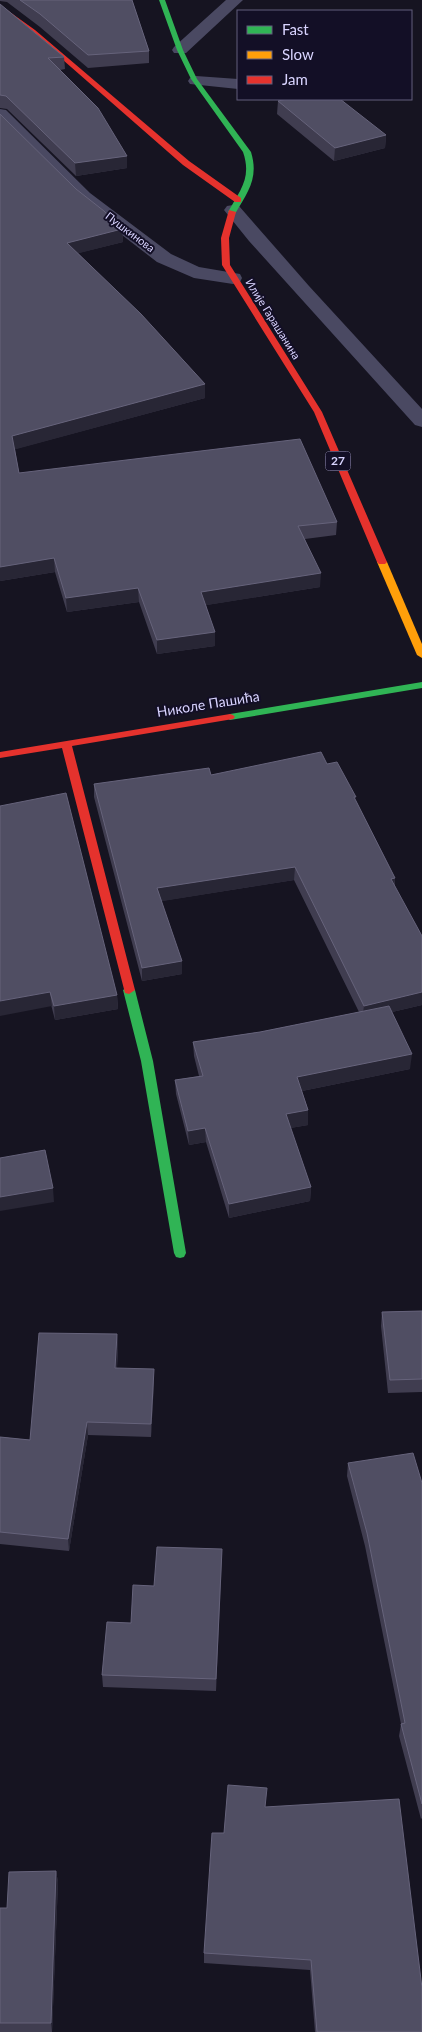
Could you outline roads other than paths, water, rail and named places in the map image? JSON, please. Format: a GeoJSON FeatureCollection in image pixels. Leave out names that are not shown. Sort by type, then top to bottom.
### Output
{"type":"FeatureCollection","features":[{"type":"Feature","properties":{"kind":"street","name":"Илије Гарашанина"},"geometry":{"type":"LineString","coordinates":[[162,0],[180,50],[196,81],[247,152],[251,162],[250,179],[236,205],[223,246],[226,265],[318,412],[422,654]]}},
{"type":"Feature","properties":{"kind":"street"},"geometry":{"type":"LineString","coordinates":[[180,50],[235,0]]}},
{"type":"Feature","properties":{"kind":"street"},"geometry":{"type":"LineString","coordinates":[[0,7],[33,31],[236,205],[270,256],[422,421]]}},
{"type":"Feature","properties":{"kind":"street"},"geometry":{"type":"LineString","coordinates":[[196,81],[237,84]]}},
{"type":"Feature","properties":{"kind":"street","name":"Пушкинова"},"geometry":{"type":"LineString","coordinates":[[0,114],[84,197],[164,258],[194,272],[233,278]]}},
{"type":"Feature","properties":{"kind":"street","name":"Николе Пашића"},"geometry":{"type":"LineString","coordinates":[[0,754],[422,685]]}},
{"type":"Feature","properties":{"kind":"street"},"geometry":{"type":"LineString","coordinates":[[66,743],[148,1061],[180,1253]]}}]}
